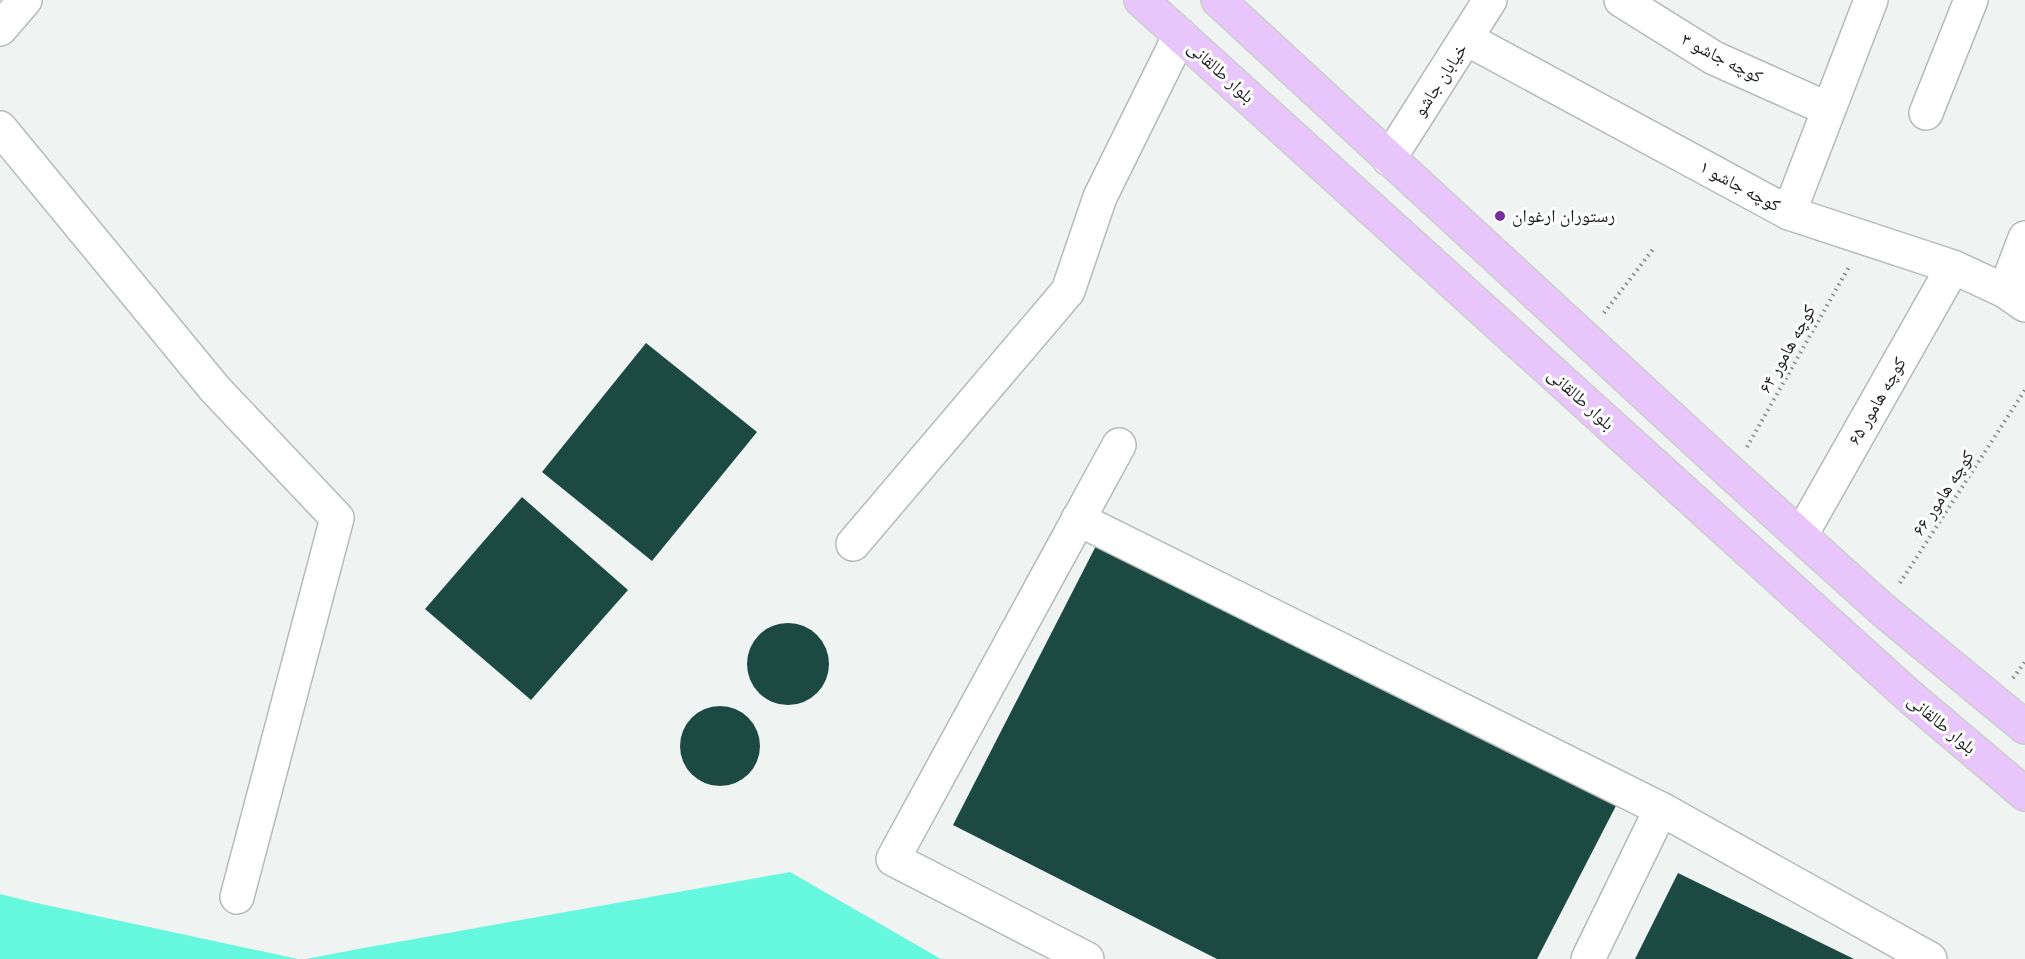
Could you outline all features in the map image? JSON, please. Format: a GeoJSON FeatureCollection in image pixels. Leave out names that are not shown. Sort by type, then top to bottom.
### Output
{"type":"FeatureCollection","features":[{"type":"Feature","properties":{"kind":"main road","name":"بلوار طالقانی"},"geometry":{"type":"LineString","coordinates":[[1141,0],[1908,695],[2025,794]]}},
{"type":"Feature","properties":{"kind":"main road"},"geometry":{"type":"LineString","coordinates":[[1218,0],[1732,474],[1883,610],[2025,727]]}},
{"type":"Feature","properties":{"kind":"street"},"geometry":{"type":"LineString","coordinates":[[0,29],[25,0]]}},
{"type":"Feature","properties":{"kind":"street","name":"خیابان جاشو"},"geometry":{"type":"LineString","coordinates":[[1389,159],[1490,0]]}},
{"type":"Feature","properties":{"kind":"street","name":"کوچه جاشو ۳"},"geometry":{"type":"LineString","coordinates":[[1621,0],[1714,58],[1828,109]]}},
{"type":"Feature","properties":{"kind":"street"},"geometry":{"type":"LineString","coordinates":[[1789,213],[1871,0]]}},
{"type":"Feature","properties":{"kind":"street"},"geometry":{"type":"LineString","coordinates":[[1926,113],[1971,0]]}},
{"type":"Feature","properties":{"kind":"street"},"geometry":{"type":"LineString","coordinates":[[854,544],[1068,291],[1100,197],[1180,35]]}},
{"type":"Feature","properties":{"kind":"street","name":"کوچه جاشو ۱"},"geometry":{"type":"LineString","coordinates":[[1467,39],[1789,213],[1953,267],[2015,298]]}},
{"type":"Feature","properties":{"kind":"street"},"geometry":{"type":"LineString","coordinates":[[0,128],[215,389],[337,518],[237,897]]}},
{"type":"Feature","properties":{"kind":"street"},"geometry":{"type":"LineString","coordinates":[[2015,298],[2025,238]]}},
{"type":"Feature","properties":{"kind":"street","name":"کوچه هامور ۶۵"},"geometry":{"type":"LineString","coordinates":[[1801,535],[1953,267]]}},
{"type":"Feature","properties":{"kind":"street"},"geometry":{"type":"LineString","coordinates":[[1087,959],[892,859],[1119,445]]}},
{"type":"Feature","properties":{"kind":"street"},"geometry":{"type":"LineString","coordinates":[[1078,519],[1661,809],[1930,959]]}},
{"type":"Feature","properties":{"kind":"street"},"geometry":{"type":"LineString","coordinates":[[1588,959],[1661,809]]}},
{"type":"Feature","properties":{"kind":"path","name":"کوچه هامور ۶۴"},"geometry":{"type":"LineString","coordinates":[[1732,474],[1865,238]]}},
{"type":"Feature","properties":{"kind":"path"},"geometry":{"type":"LineString","coordinates":[[1585,337],[1654,248]]}},
{"type":"Feature","properties":{"kind":"path","name":"کوچه هامور ۶۶"},"geometry":{"type":"LineString","coordinates":[[1883,610],[2025,390]]}},
{"type":"Feature","properties":{"kind":"shaded area"},"geometry":{"type":"Polygon","coordinates":[[[790,872],[941,959],[306,959],[358,949],[790,872]]]}},
{"type":"Feature","properties":{"kind":"shaded area"},"geometry":{"type":"Polygon","coordinates":[[[0,894],[32,902],[298,959],[0,959],[0,894]]]}},
{"type":"Feature","properties":{"kind":"building"},"geometry":{"type":"Polygon","coordinates":[[[646,343],[757,432],[652,561],[542,472],[646,343]]]}},
{"type":"Feature","properties":{"kind":"building"},"geometry":{"type":"Polygon","coordinates":[[[522,497],[628,590],[531,700],[425,609],[522,497]]]}},
{"type":"Feature","properties":{"kind":"building"},"geometry":{"type":"Polygon","coordinates":[[[1100,538],[1619,800],[1537,959],[1217,959],[953,825],[1100,538]]]}},
{"type":"Feature","properties":{"kind":"building"},"geometry":{"type":"Polygon","coordinates":[[[780,623],[796,623],[811,630],[822,641],[829,656],[826,680],[817,693],[796,705],[780,705],[765,698],[754,687],[747,672],[747,656],[754,641],[765,630],[780,623]]]}},
{"type":"Feature","properties":{"kind":"building"},"geometry":{"type":"Polygon","coordinates":[[[712,706],[728,706],[749,717],[760,738],[760,754],[749,775],[728,786],[712,786],[698,780],[686,768],[680,754],[680,738],[686,724],[698,712],[712,706]]]}},
{"type":"Feature","properties":{"kind":"building"},"geometry":{"type":"Polygon","coordinates":[[[1678,873],[1854,959],[1635,959],[1678,873]]]}},
{"type":"Feature","properties":{"kind":"place","name":"رستوران ارغوان"},"geometry":{"type":"Point","coordinates":[1500,216]}}]}
